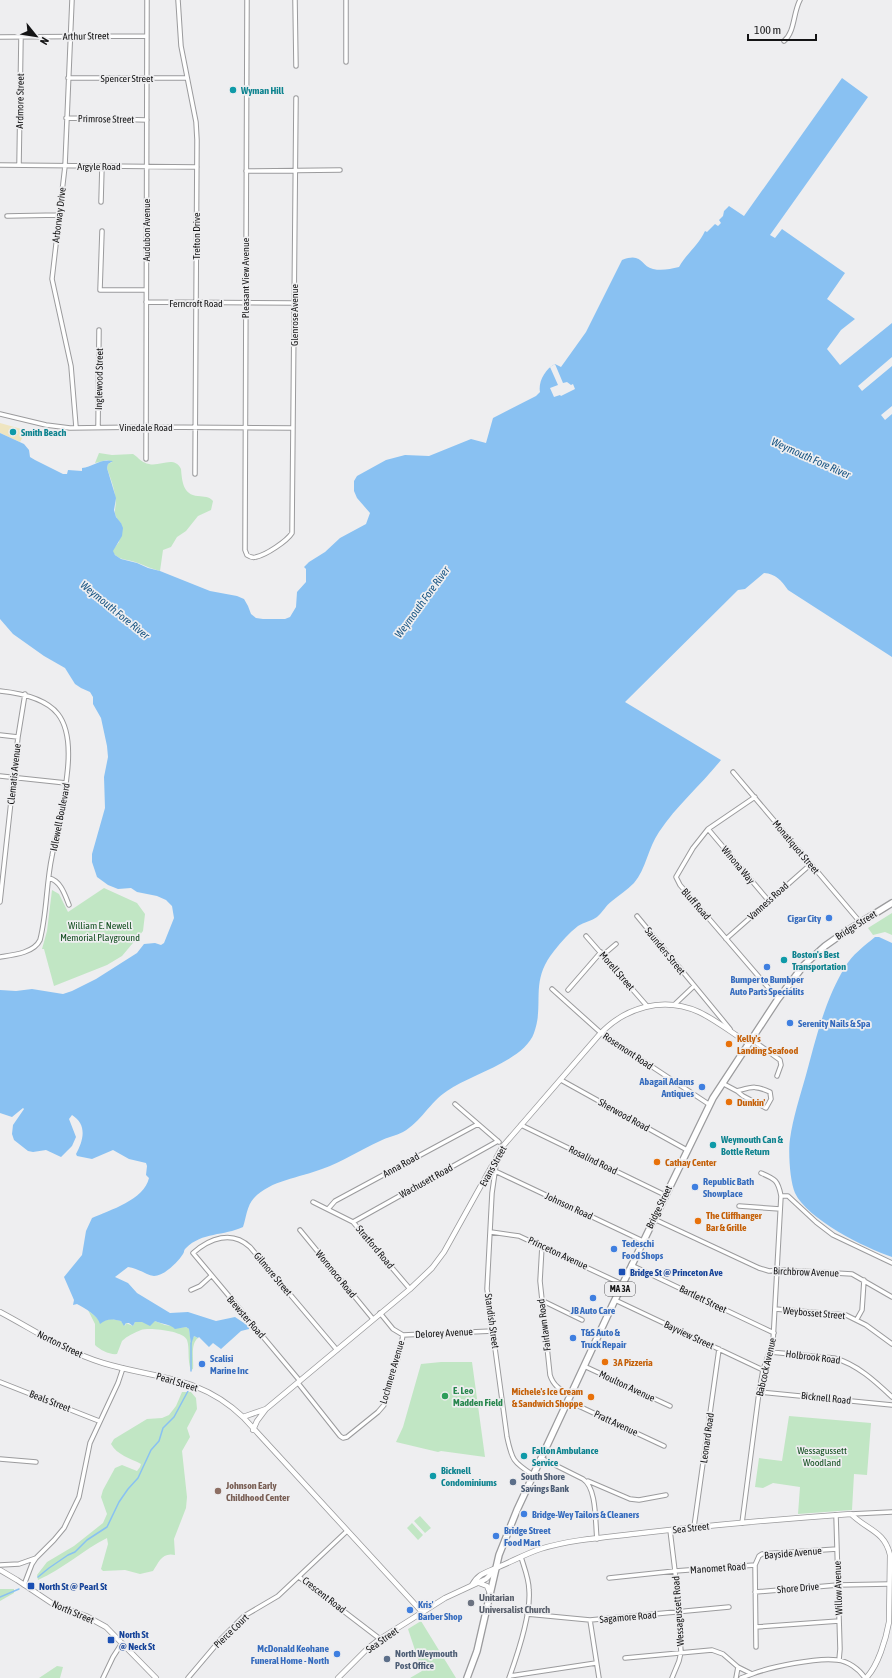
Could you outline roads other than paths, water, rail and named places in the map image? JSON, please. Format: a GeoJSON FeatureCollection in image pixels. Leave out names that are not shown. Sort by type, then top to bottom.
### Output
{"type":"FeatureCollection","features":[{"type":"Feature","properties":{"kind":"main road","name":"Bridge Street"},"geometry":{"type":"LineString","coordinates":[[467,1678],[477,1651],[499,1555],[533,1475],[631,1265],[687,1150],[722,1083],[778,998],[811,958],[834,939],[892,903]]}},
{"type":"Feature","properties":{"kind":"street","name":"Arborway Drive"},"geometry":{"type":"LineString","coordinates":[[72,0],[65,166],[52,279],[71,366],[76,427]]}},
{"type":"Feature","properties":{"kind":"street","name":"Audubon Avenue"},"geometry":{"type":"LineString","coordinates":[[146,459],[147,0]]}},
{"type":"Feature","properties":{"kind":"street","name":"Trefton Drive"},"geometry":{"type":"LineString","coordinates":[[178,0],[181,40],[196,127],[196,474]]}},
{"type":"Feature","properties":{"kind":"street","name":"Pleasant View Avenue"},"geometry":{"type":"LineString","coordinates":[[247,0],[245,427],[245,550],[247,555],[252,557],[259,556],[287,540],[292,533]]}},
{"type":"Feature","properties":{"kind":"street"},"geometry":{"type":"LineString","coordinates":[[295,0],[296,66]]}},
{"type":"Feature","properties":{"kind":"street"},"geometry":{"type":"LineString","coordinates":[[346,0],[346,62]]}},
{"type":"Feature","properties":{"kind":"street"},"geometry":{"type":"LineString","coordinates":[[784,41],[791,32],[795,11],[800,0]]}},
{"type":"Feature","properties":{"kind":"street","name":"Arthur Street"},"geometry":{"type":"LineString","coordinates":[[0,36],[147,36]]}},
{"type":"Feature","properties":{"kind":"street","name":"Ardmore Street"},"geometry":{"type":"LineString","coordinates":[[19,165],[21,37]]}},
{"type":"Feature","properties":{"kind":"street","name":"Spencer Street"},"geometry":{"type":"LineString","coordinates":[[68,78],[187,78]]}},
{"type":"Feature","properties":{"kind":"street","name":"Glenrose Avenue"},"geometry":{"type":"LineString","coordinates":[[292,533],[296,98]]}},
{"type":"Feature","properties":{"kind":"street","name":"Primrose Street"},"geometry":{"type":"LineString","coordinates":[[66,118],[147,120]]}},
{"type":"Feature","properties":{"kind":"street","name":"Argyle Road"},"geometry":{"type":"LineString","coordinates":[[0,165],[197,167]]}},
{"type":"Feature","properties":{"kind":"street"},"geometry":{"type":"LineString","coordinates":[[101,202],[102,166]]}},
{"type":"Feature","properties":{"kind":"street"},"geometry":{"type":"LineString","coordinates":[[246,171],[340,170]]}},
{"type":"Feature","properties":{"kind":"street"},"geometry":{"type":"LineString","coordinates":[[7,216],[59,215]]}},
{"type":"Feature","properties":{"kind":"street"},"geometry":{"type":"LineString","coordinates":[[102,231],[100,290],[146,290]]}},
{"type":"Feature","properties":{"kind":"street","name":"Ferncroft Road"},"geometry":{"type":"LineString","coordinates":[[146,302],[294,304]]}},
{"type":"Feature","properties":{"kind":"street","name":"Inglewood Street"},"geometry":{"type":"LineString","coordinates":[[98,427],[100,330]]}},
{"type":"Feature","properties":{"kind":"street","name":"Vinedale Road"},"geometry":{"type":"LineString","coordinates":[[0,414],[46,425],[70,428],[293,428]]}},
{"type":"Feature","properties":{"kind":"street","name":"Idlewell Boulevard"},"geometry":{"type":"LineString","coordinates":[[0,691],[25,694],[50,706],[60,717],[66,728],[70,750],[63,806],[52,857],[41,938],[38,944],[28,950],[0,957]]}},
{"type":"Feature","properties":{"kind":"street","name":"Clematis Avenue"},"geometry":{"type":"LineString","coordinates":[[0,902],[18,737],[25,694]]}},
{"type":"Feature","properties":{"kind":"street"},"geometry":{"type":"LineString","coordinates":[[0,735],[18,737]]}},
{"type":"Feature","properties":{"kind":"street","name":"Monatiquot Street"},"geometry":{"type":"LineString","coordinates":[[733,772],[860,922]]}},
{"type":"Feature","properties":{"kind":"street"},"geometry":{"type":"LineString","coordinates":[[0,776],[66,783]]}},
{"type":"Feature","properties":{"kind":"street","name":"Bluff Road"},"geometry":{"type":"LineString","coordinates":[[755,798],[708,829],[692,848],[676,877],[680,885],[778,998]]}},
{"type":"Feature","properties":{"kind":"street","name":"Winona Way"},"geometry":{"type":"LineString","coordinates":[[708,829],[768,900]]}},
{"type":"Feature","properties":{"kind":"street","name":"Vanness Road"},"geometry":{"type":"LineString","coordinates":[[726,939],[768,900],[811,864]]}},
{"type":"Feature","properties":{"kind":"street"},"geometry":{"type":"LineString","coordinates":[[49,878],[54,880],[60,886],[69,905]]}},
{"type":"Feature","properties":{"kind":"street","name":"Saunders Street"},"geometry":{"type":"LineString","coordinates":[[637,916],[733,1034]]}},
{"type":"Feature","properties":{"kind":"street","name":"Morell Street"},"geometry":{"type":"LineString","coordinates":[[586,936],[647,1006]]}},
{"type":"Feature","properties":{"kind":"street"},"geometry":{"type":"LineString","coordinates":[[568,990],[602,954],[616,944]]}},
{"type":"Feature","properties":{"kind":"street"},"geometry":{"type":"LineString","coordinates":[[674,1005],[694,986]]}},
{"type":"Feature","properties":{"kind":"street","name":"Rosemont Road"},"geometry":{"type":"LineString","coordinates":[[552,989],[601,1033],[710,1105]]}},
{"type":"Feature","properties":{"kind":"street","name":"Evans Street"},"geometry":{"type":"LineString","coordinates":[[253,1430],[257,1421],[266,1410],[410,1289],[429,1271],[441,1256],[503,1146],[601,1033],[616,1019],[624,1014],[647,1006],[674,1005],[698,1012],[733,1034],[749,1041]]}},
{"type":"Feature","properties":{"kind":"street"},"geometry":{"type":"LineString","coordinates":[[749,1041],[780,1060],[781,1065],[777,1076]]}},
{"type":"Feature","properties":{"kind":"street","name":"Sherwood Road"},"geometry":{"type":"LineString","coordinates":[[561,1080],[687,1150]]}},
{"type":"Feature","properties":{"kind":"street"},"geometry":{"type":"LineString","coordinates":[[722,1083],[766,1108],[771,1099],[770,1092],[760,1087],[752,1087],[737,1091]]}},
{"type":"Feature","properties":{"kind":"street"},"geometry":{"type":"LineString","coordinates":[[455,1104],[503,1146]]}},
{"type":"Feature","properties":{"kind":"street","name":"Anna Road"},"geometry":{"type":"LineString","coordinates":[[328,1209],[335,1201],[478,1124]]}},
{"type":"Feature","properties":{"kind":"street","name":"Rosalind Road"},"geometry":{"type":"LineString","coordinates":[[521,1125],[665,1195]]}},
{"type":"Feature","properties":{"kind":"street","name":"Wachusett Road"},"geometry":{"type":"LineString","coordinates":[[354,1222],[498,1142]]}},
{"type":"Feature","properties":{"kind":"street","name":"Standish Street"},"geometry":{"type":"LineString","coordinates":[[497,1157],[492,1193],[487,1289],[507,1437],[511,1456],[517,1464],[533,1475]]}},
{"type":"Feature","properties":{"kind":"street","name":"Johnson Road"},"geometry":{"type":"LineString","coordinates":[[495,1171],[643,1241]]}},
{"type":"Feature","properties":{"kind":"street","name":"Babcock Avenue"},"geometry":{"type":"LineString","coordinates":[[742,1522],[759,1392],[763,1370],[770,1352],[774,1333],[781,1196],[780,1187],[775,1180],[761,1173]]}},
{"type":"Feature","properties":{"kind":"street"},"geometry":{"type":"LineString","coordinates":[[781,1196],[787,1195],[790,1197],[833,1235],[892,1263]]}},
{"type":"Feature","properties":{"kind":"street","name":"Stratford Road"},"geometry":{"type":"LineString","coordinates":[[313,1202],[354,1222],[410,1289]]}},
{"type":"Feature","properties":{"kind":"street"},"geometry":{"type":"LineString","coordinates":[[739,1206],[780,1209]]}},
{"type":"Feature","properties":{"kind":"street","name":"Birchbrow Avenue"},"geometry":{"type":"LineString","coordinates":[[654,1219],[759,1268],[770,1270],[852,1274],[892,1297]]}},
{"type":"Feature","properties":{"kind":"street","name":"Woronoco Road"},"geometry":{"type":"LineString","coordinates":[[300,1230],[373,1319]]}},
{"type":"Feature","properties":{"kind":"street","name":"Princeton Avenue"},"geometry":{"type":"LineString","coordinates":[[491,1232],[519,1236],[622,1284]]}},
{"type":"Feature","properties":{"kind":"street","name":"Gilmore Street"},"geometry":{"type":"LineString","coordinates":[[193,1253],[202,1246],[218,1239],[234,1237],[243,1241],[250,1247],[337,1350]]}},
{"type":"Feature","properties":{"kind":"street","name":"Fairlawn Road"},"geometry":{"type":"LineString","coordinates":[[542,1246],[540,1281],[541,1300],[552,1380],[569,1398]]}},
{"type":"Feature","properties":{"kind":"street","name":"Brewster Road"},"geometry":{"type":"LineString","coordinates":[[193,1253],[299,1382]]}},
{"type":"Feature","properties":{"kind":"street","name":"Bartlett Street"},"geometry":{"type":"LineString","coordinates":[[631,1265],[774,1333]]}},
{"type":"Feature","properties":{"kind":"street"},"geometry":{"type":"LineString","coordinates":[[191,1290],[200,1286],[211,1276]]}},
{"type":"Feature","properties":{"kind":"street"},"geometry":{"type":"LineString","coordinates":[[857,1319],[862,1310],[864,1280]]}},
{"type":"Feature","properties":{"kind":"street"},"geometry":{"type":"LineString","coordinates":[[541,1300],[582,1320]]}},
{"type":"Feature","properties":{"kind":"street","name":"Bayview Street"},"geometry":{"type":"LineString","coordinates":[[615,1300],[763,1370]]}},
{"type":"Feature","properties":{"kind":"street","name":"Weybosset Street"},"geometry":{"type":"LineString","coordinates":[[775,1309],[846,1315],[857,1319],[892,1344]]}},
{"type":"Feature","properties":{"kind":"street","name":"Norton Street"},"geometry":{"type":"LineString","coordinates":[[0,1312],[80,1355],[123,1368]]}},
{"type":"Feature","properties":{"kind":"street","name":"Delorey Avenue"},"geometry":{"type":"LineString","coordinates":[[380,1313],[393,1329],[403,1335],[493,1331]]}},
{"type":"Feature","properties":{"kind":"street","name":"Lochmere Avenue"},"geometry":{"type":"LineString","coordinates":[[299,1382],[340,1436],[343,1438],[347,1437],[378,1412],[384,1405],[403,1335]]}},
{"type":"Feature","properties":{"kind":"street","name":"Leonard Road"},"geometry":{"type":"LineString","coordinates":[[694,1527],[719,1349]]}},
{"type":"Feature","properties":{"kind":"street","name":"Holbrook Road"},"geometry":{"type":"LineString","coordinates":[[770,1352],[842,1360],[858,1369],[892,1397]]}},
{"type":"Feature","properties":{"kind":"street","name":"Moulton Avenue"},"geometry":{"type":"LineString","coordinates":[[584,1366],[670,1406]]}},
{"type":"Feature","properties":{"kind":"street"},"geometry":{"type":"LineString","coordinates":[[24,1585],[32,1564],[64,1528],[80,1497],[90,1443],[118,1383],[123,1368]]}},
{"type":"Feature","properties":{"kind":"street","name":"Pearl Street"},"geometry":{"type":"LineString","coordinates":[[123,1368],[182,1381],[198,1387],[224,1401],[243,1417],[253,1430],[423,1613]]}},
{"type":"Feature","properties":{"kind":"street","name":"Beals Street"},"geometry":{"type":"LineString","coordinates":[[0,1382],[100,1421]]}},
{"type":"Feature","properties":{"kind":"street","name":"Bicknell Road"},"geometry":{"type":"LineString","coordinates":[[759,1392],[892,1404]]}},
{"type":"Feature","properties":{"kind":"street","name":"Pratt Avenue"},"geometry":{"type":"LineString","coordinates":[[569,1398],[664,1446]]}},
{"type":"Feature","properties":{"kind":"street","name":"Evans Street"},"geometry":{"type":"LineString","coordinates":[[243,1417],[266,1410]]}},
{"type":"Feature","properties":{"kind":"street"},"geometry":{"type":"LineString","coordinates":[[541,1458],[630,1499],[639,1500],[666,1495]]}},
{"type":"Feature","properties":{"kind":"street"},"geometry":{"type":"LineString","coordinates":[[0,1459],[36,1462]]}},
{"type":"Feature","properties":{"kind":"street"},"geometry":{"type":"LineString","coordinates":[[586,1480],[593,1492],[597,1539]]}},
{"type":"Feature","properties":{"kind":"street","name":"Sea Street"},"geometry":{"type":"LineString","coordinates":[[472,1585],[480,1575],[542,1549],[597,1539],[742,1522],[892,1512]]}},
{"type":"Feature","properties":{"kind":"street"},"geometry":{"type":"LineString","coordinates":[[741,1678],[765,1669],[808,1662],[839,1660],[857,1669],[865,1678],[875,1665],[888,1630],[890,1555],[886,1542],[878,1533],[851,1514]]}},
{"type":"Feature","properties":{"kind":"street","name":"Willow Avenue"},"geometry":{"type":"LineString","coordinates":[[836,1515],[839,1660]]}},
{"type":"Feature","properties":{"kind":"street","name":"Wessagussett Road"},"geometry":{"type":"LineString","coordinates":[[670,1530],[675,1571],[681,1652],[708,1650],[717,1652],[727,1657],[738,1667],[752,1674]]}},
{"type":"Feature","properties":{"kind":"street","name":"Crescent Road"},"geometry":{"type":"LineString","coordinates":[[348,1531],[299,1577],[380,1639]]}},
{"type":"Feature","properties":{"kind":"street","name":"Bayside Avenue"},"geometry":{"type":"LineString","coordinates":[[755,1565],[757,1558],[762,1554],[837,1549]]}},
{"type":"Feature","properties":{"kind":"street"},"geometry":{"type":"LineString","coordinates":[[521,1557],[529,1585],[527,1614],[509,1677],[596,1662]]}},
{"type":"Feature","properties":{"kind":"street"},"geometry":{"type":"LineString","coordinates":[[0,1565],[18,1564],[36,1558]]}},
{"type":"Feature","properties":{"kind":"street"},"geometry":{"type":"LineString","coordinates":[[755,1565],[756,1647]]}},
{"type":"Feature","properties":{"kind":"street","name":"Manomet Road"},"geometry":{"type":"LineString","coordinates":[[609,1578],[755,1565]]}},
{"type":"Feature","properties":{"kind":"street","name":"Sea Street"},"geometry":{"type":"LineString","coordinates":[[338,1678],[367,1649],[380,1639],[445,1598],[486,1579],[496,1568]]}},
{"type":"Feature","properties":{"kind":"street","name":"North Street"},"geometry":{"type":"LineString","coordinates":[[0,1570],[53,1604],[86,1616],[112,1632],[156,1678]]}},
{"type":"Feature","properties":{"kind":"street","name":"Pierce Court"},"geometry":{"type":"LineString","coordinates":[[188,1678],[221,1639],[244,1616],[278,1596],[299,1577]]}},
{"type":"Feature","properties":{"kind":"street"},"geometry":{"type":"LineString","coordinates":[[479,1583],[487,1586],[490,1594]]}},
{"type":"Feature","properties":{"kind":"street","name":"Shore Drive"},"geometry":{"type":"LineString","coordinates":[[755,1592],[838,1585],[889,1584]]}},
{"type":"Feature","properties":{"kind":"street","name":"Sagamore Road"},"geometry":{"type":"LineString","coordinates":[[527,1614],[590,1620],[678,1613],[729,1607]]}},
{"type":"Feature","properties":{"kind":"street"},"geometry":{"type":"LineString","coordinates":[[590,1620],[596,1662],[600,1678]]}},
{"type":"Feature","properties":{"kind":"street"},"geometry":{"type":"LineString","coordinates":[[756,1627],[839,1621]]}},
{"type":"Feature","properties":{"kind":"street"},"geometry":{"type":"LineString","coordinates":[[103,1678],[113,1657],[122,1643]]}},
{"type":"Feature","properties":{"kind":"street"},"geometry":{"type":"LineString","coordinates":[[625,1658],[681,1652],[680,1661],[672,1678]]}},
{"type":"Feature","properties":{"kind":"street"},"geometry":{"type":"LineString","coordinates":[[736,1678],[738,1667]]}},
{"type":"Feature","properties":{"kind":"water","name":"Weymouth Fore River"},"geometry":{"type":"Polygon","coordinates":[[[842,78],[868,97],[770,235],[775,238],[782,229],[845,273],[827,299],[855,319],[841,330],[827,349],[840,365],[892,323],[892,357],[858,386],[862,391],[892,366],[892,406],[881,415],[885,420],[892,414],[892,657],[788,590],[775,576],[764,573],[745,589],[738,590],[625,702],[721,760],[666,822],[655,838],[641,871],[634,883],[610,903],[597,917],[575,929],[565,938],[546,962],[540,983],[537,1022],[534,1033],[528,1043],[520,1051],[508,1059],[447,1091],[435,1101],[415,1123],[403,1132],[329,1166],[277,1183],[261,1192],[250,1204],[243,1227],[199,1239],[192,1243],[185,1249],[178,1261],[162,1274],[154,1276],[128,1267],[115,1277],[128,1283],[137,1293],[170,1313],[188,1312],[216,1321],[235,1317],[250,1327],[249,1329],[241,1331],[221,1349],[213,1343],[209,1347],[199,1337],[194,1336],[191,1345],[189,1329],[186,1327],[175,1329],[171,1326],[155,1321],[150,1326],[142,1322],[135,1322],[133,1326],[126,1323],[124,1326],[121,1321],[113,1319],[100,1324],[97,1318],[87,1310],[77,1304],[73,1305],[74,1300],[64,1277],[82,1255],[86,1231],[92,1218],[117,1208],[141,1192],[146,1186],[149,1178],[146,1175],[147,1166],[146,1163],[129,1159],[113,1150],[92,1159],[77,1156],[76,1154],[81,1144],[83,1133],[80,1123],[72,1115],[69,1119],[76,1137],[72,1146],[61,1157],[46,1150],[33,1152],[28,1151],[14,1140],[12,1134],[13,1125],[24,1109],[23,1108],[12,1117],[0,1113],[0,990],[16,991],[32,989],[63,994],[72,991],[96,979],[137,953],[144,944],[155,943],[161,945],[164,943],[174,918],[172,906],[166,900],[157,896],[137,892],[131,888],[118,889],[108,885],[97,877],[92,862],[92,854],[105,808],[104,777],[108,757],[101,718],[93,704],[93,697],[90,692],[75,684],[65,668],[44,656],[13,634],[0,619],[0,433],[24,444],[29,450],[30,457],[63,474],[67,474],[68,470],[82,471],[82,468],[100,462],[108,460],[113,461],[108,464],[107,468],[116,498],[114,510],[116,517],[123,528],[122,536],[113,551],[115,555],[121,559],[160,571],[210,591],[237,596],[244,599],[251,614],[256,618],[285,619],[290,617],[296,607],[297,592],[306,582],[306,569],[304,567],[325,552],[340,538],[366,524],[370,513],[357,498],[354,491],[354,481],[357,476],[386,460],[405,455],[429,456],[471,439],[486,443],[493,418],[536,396],[540,392],[541,380],[545,372],[555,364],[561,367],[586,332],[622,260],[629,258],[638,259],[656,270],[666,270],[679,267],[705,231],[707,232],[715,224],[718,226],[721,223],[719,220],[729,206],[744,216],[842,78]]]}},
{"type":"Feature","properties":{"kind":"water"},"geometry":{"type":"Polygon","coordinates":[[[875,937],[879,937],[892,943],[892,1257],[853,1240],[811,1213],[795,1193],[789,1159],[789,1145],[795,1115],[817,1033],[832,993],[851,959],[875,937]]]}},
{"type":"Feature","properties":{"kind":"waterway"},"geometry":{"type":"LineString","coordinates":[[191,1343],[191,1371]]}},
{"type":"Feature","properties":{"kind":"waterway"},"geometry":{"type":"LineString","coordinates":[[38,1577],[68,1555],[75,1552],[87,1540],[107,1527],[119,1502],[138,1478],[151,1450],[159,1441],[163,1428],[174,1417],[188,1391]]}},
{"type":"Feature","properties":{"kind":"waterway"},"geometry":{"type":"LineString","coordinates":[[0,1597],[19,1589]]}},
{"type":"Feature","properties":{"kind":"place","name":"Wyman Hill"},"geometry":{"type":"Point","coordinates":[233,90]}},
{"type":"Feature","properties":{"kind":"place","name":"Smith Beach"},"geometry":{"type":"Point","coordinates":[13,432]}},
{"type":"Feature","properties":{"kind":"place","name":"Cigar City"},"geometry":{"type":"Point","coordinates":[829,918]}},
{"type":"Feature","properties":{"kind":"place","name":"Boston's Best Transportation"},"geometry":{"type":"Point","coordinates":[784,960]}},
{"type":"Feature","properties":{"kind":"place","name":"Bumper to Bumbper Auto Parts Specialits"},"geometry":{"type":"Point","coordinates":[767,967]}},
{"type":"Feature","properties":{"kind":"place","name":"Serenity Nails & Spa"},"geometry":{"type":"Point","coordinates":[790,1023]}},
{"type":"Feature","properties":{"kind":"place","name":"Kelly's Landing Seafood"},"geometry":{"type":"Point","coordinates":[729,1044]}},
{"type":"Feature","properties":{"kind":"place","name":"Abagail Adams Antiques"},"geometry":{"type":"Point","coordinates":[702,1087]}},
{"type":"Feature","properties":{"kind":"place","name":"Dunkin'"},"geometry":{"type":"Point","coordinates":[729,1102]}},
{"type":"Feature","properties":{"kind":"place","name":"Weymouth Can & Bottle Return"},"geometry":{"type":"Point","coordinates":[713,1145]}},
{"type":"Feature","properties":{"kind":"place","name":"Cathay Center"},"geometry":{"type":"Point","coordinates":[657,1162]}},
{"type":"Feature","properties":{"kind":"place","name":"Republic Bath Showplace"},"geometry":{"type":"Point","coordinates":[695,1187]}},
{"type":"Feature","properties":{"kind":"place","name":"The Cliffhanger Bar & Grille"},"geometry":{"type":"Point","coordinates":[698,1221]}},
{"type":"Feature","properties":{"kind":"place","name":"Tedeschi Food Shops"},"geometry":{"type":"Point","coordinates":[614,1249]}},
{"type":"Feature","properties":{"kind":"place","name":"Bridge St @ Princeton Ave"},"geometry":{"type":"Point","coordinates":[622,1272]}},
{"type":"Feature","properties":{"kind":"place","name":"JB Auto Care"},"geometry":{"type":"Point","coordinates":[593,1298]}},
{"type":"Feature","properties":{"kind":"place","name":"T&S Auto & Truck Repair"},"geometry":{"type":"Point","coordinates":[573,1338]}},
{"type":"Feature","properties":{"kind":"place","name":"3A Pizzeria"},"geometry":{"type":"Point","coordinates":[605,1362]}},
{"type":"Feature","properties":{"kind":"place","name":"Scalisi Marine Inc"},"geometry":{"type":"Point","coordinates":[202,1364]}},
{"type":"Feature","properties":{"kind":"place","name":"E. Leo Madden Field"},"geometry":{"type":"Point","coordinates":[445,1396]}},
{"type":"Feature","properties":{"kind":"place","name":"Michele's Ice Cream & Sandwich Shoppe"},"geometry":{"type":"Point","coordinates":[591,1397]}},
{"type":"Feature","properties":{"kind":"place","name":"Fallon Ambulance Service"},"geometry":{"type":"Point","coordinates":[524,1456]}},
{"type":"Feature","properties":{"kind":"place","name":"Bicknell Condominiums"},"geometry":{"type":"Point","coordinates":[433,1476]}},
{"type":"Feature","properties":{"kind":"place","name":"South Shore Savings Bank"},"geometry":{"type":"Point","coordinates":[513,1482]}},
{"type":"Feature","properties":{"kind":"place","name":"Johnson Early Childhood Center"},"geometry":{"type":"Point","coordinates":[218,1491]}},
{"type":"Feature","properties":{"kind":"place","name":"Bridge-Wey Tailors & Cleaners"},"geometry":{"type":"Point","coordinates":[524,1514]}},
{"type":"Feature","properties":{"kind":"place","name":"Bridge Street Food Mart"},"geometry":{"type":"Point","coordinates":[496,1536]}},
{"type":"Feature","properties":{"kind":"place","name":"North St @ Pearl St"},"geometry":{"type":"Point","coordinates":[31,1586]}},
{"type":"Feature","properties":{"kind":"place","name":"Unitarian Universalist Church"},"geometry":{"type":"Point","coordinates":[471,1603]}},
{"type":"Feature","properties":{"kind":"place","name":"Kris' Barber Shop"},"geometry":{"type":"Point","coordinates":[410,1610]}},
{"type":"Feature","properties":{"kind":"place","name":"North St @ Neck St"},"geometry":{"type":"Point","coordinates":[111,1640]}},
{"type":"Feature","properties":{"kind":"place","name":"McDonald Keohane Funeral Home - North"},"geometry":{"type":"Point","coordinates":[337,1654]}},
{"type":"Feature","properties":{"kind":"place","name":"North Weymouth Post Office"},"geometry":{"type":"Point","coordinates":[387,1659]}},
{"type":"Feature","properties":{"kind":"park label","name":"William E. Newell Memorial Playground"},"geometry":{"type":"Point","coordinates":[100,930]}},
{"type":"Feature","properties":{"kind":"park label","name":"Wessagussett Woodland"},"geometry":{"type":"Point","coordinates":[822,1456]}}]}
